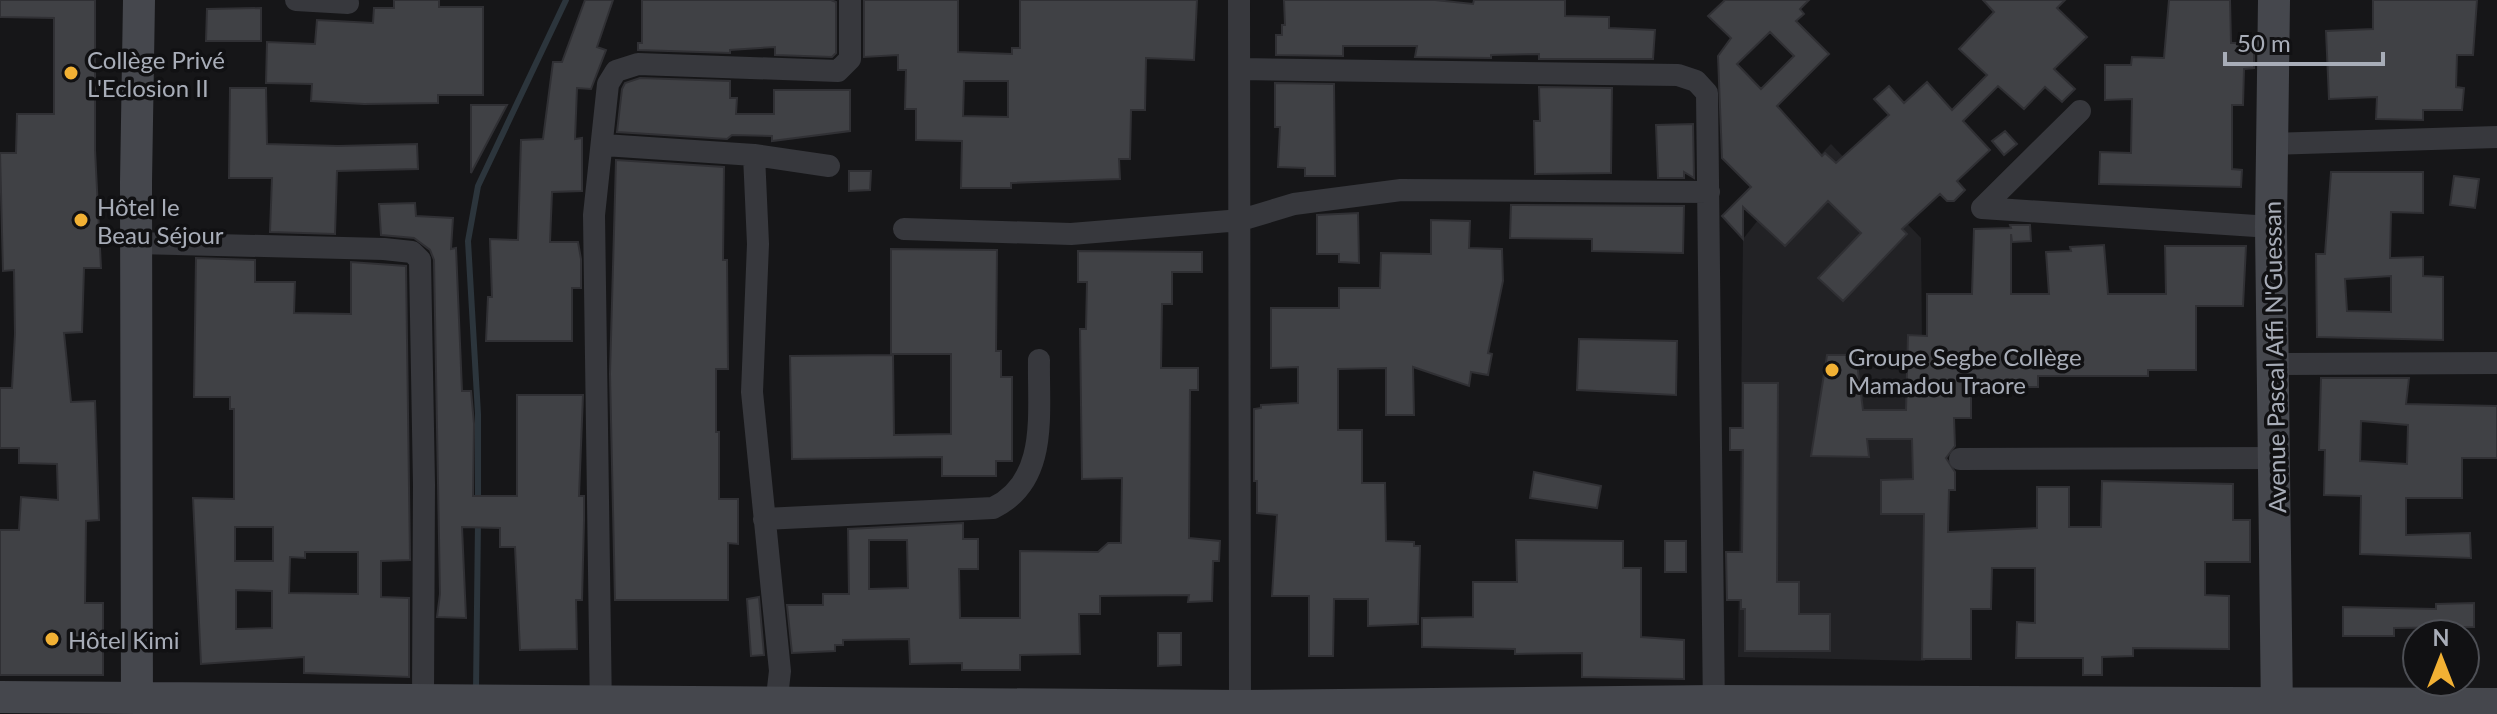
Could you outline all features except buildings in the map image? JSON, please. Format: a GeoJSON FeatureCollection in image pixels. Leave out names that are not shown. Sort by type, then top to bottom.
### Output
{"type":"FeatureCollection","features":[{"type":"Feature","properties":{"kind":"street"},"geometry":{"type":"LineString","coordinates":[[137,705],[139,0]]}},
{"type":"Feature","properties":{"kind":"street"},"geometry":{"type":"LineString","coordinates":[[296,0],[348,3]]}},
{"type":"Feature","properties":{"kind":"street"},"geometry":{"type":"LineString","coordinates":[[601,707],[594,215],[604,145],[605,101],[616,71],[638,64],[838,71],[850,59],[850,0]]}},
{"type":"Feature","properties":{"kind":"street"},"geometry":{"type":"LineString","coordinates":[[1239,0],[1240,710]]}},
{"type":"Feature","properties":{"kind":"street","name":"Avenue Pascal Affi N'Guessan"},"geometry":{"type":"LineString","coordinates":[[2274,0],[2271,227],[2277,458],[2277,710]]}},
{"type":"Feature","properties":{"kind":"street"},"geometry":{"type":"LineString","coordinates":[[1241,69],[1678,75],[1696,81],[1707,93],[1714,707]]}},
{"type":"Feature","properties":{"kind":"street"},"geometry":{"type":"LineString","coordinates":[[2080,111],[1982,208],[2271,227]]}},
{"type":"Feature","properties":{"kind":"street"},"geometry":{"type":"LineString","coordinates":[[2273,144],[2497,137]]}},
{"type":"Feature","properties":{"kind":"street"},"geometry":{"type":"LineString","coordinates":[[604,145],[754,155],[829,166]]}},
{"type":"Feature","properties":{"kind":"street"},"geometry":{"type":"LineString","coordinates":[[754,155],[758,244],[752,392],[780,671],[775,708]]}},
{"type":"Feature","properties":{"kind":"street"},"geometry":{"type":"LineString","coordinates":[[904,229],[1071,234],[1241,220],[1294,204],[1401,190],[1709,192]]}},
{"type":"Feature","properties":{"kind":"street"},"geometry":{"type":"LineString","coordinates":[[136,243],[384,249],[412,252],[420,260],[424,485],[423,698]]}},
{"type":"Feature","properties":{"kind":"street"},"geometry":{"type":"LineString","coordinates":[[764,519],[993,508],[1014,498],[1028,479],[1036,450],[1039,360]]}},
{"type":"Feature","properties":{"kind":"street"},"geometry":{"type":"LineString","coordinates":[[2274,364],[2497,363]]}},
{"type":"Feature","properties":{"kind":"street"},"geometry":{"type":"LineString","coordinates":[[1960,459],[2277,458]]}},
{"type":"Feature","properties":{"kind":"street"},"geometry":{"type":"LineString","coordinates":[[0,697],[137,705],[423,698],[601,707],[775,708],[2494,708]]}},
{"type":"Feature","properties":{"kind":"shaded area","name":"Groupe Segbe Collège Mamadou Traore"},"geometry":{"type":"Polygon","coordinates":[[[1831,144],[1921,238],[1925,661],[1738,657],[1743,239],[1766,210],[1831,144]]]}},
{"type":"Feature","properties":{"kind":"waterway"},"geometry":{"type":"LineString","coordinates":[[478,503],[478,414],[468,241],[478,186],[566,0]]}},
{"type":"Feature","properties":{"kind":"waterway"},"geometry":{"type":"LineString","coordinates":[[476,691],[478,522]]}},
{"type":"Feature","properties":{"kind":"place","name":"Collège Privé L'Eclosion II"},"geometry":{"type":"Point","coordinates":[71,73]}},
{"type":"Feature","properties":{"kind":"place","name":"Hôtel le Beau Séjour"},"geometry":{"type":"Point","coordinates":[81,220]}},
{"type":"Feature","properties":{"kind":"place","name":"Groupe Segbe Collège Mamadou Traore"},"geometry":{"type":"Point","coordinates":[1832,370]}},
{"type":"Feature","properties":{"kind":"place","name":"Hôtel Kimi"},"geometry":{"type":"Point","coordinates":[52,639]}}]}
